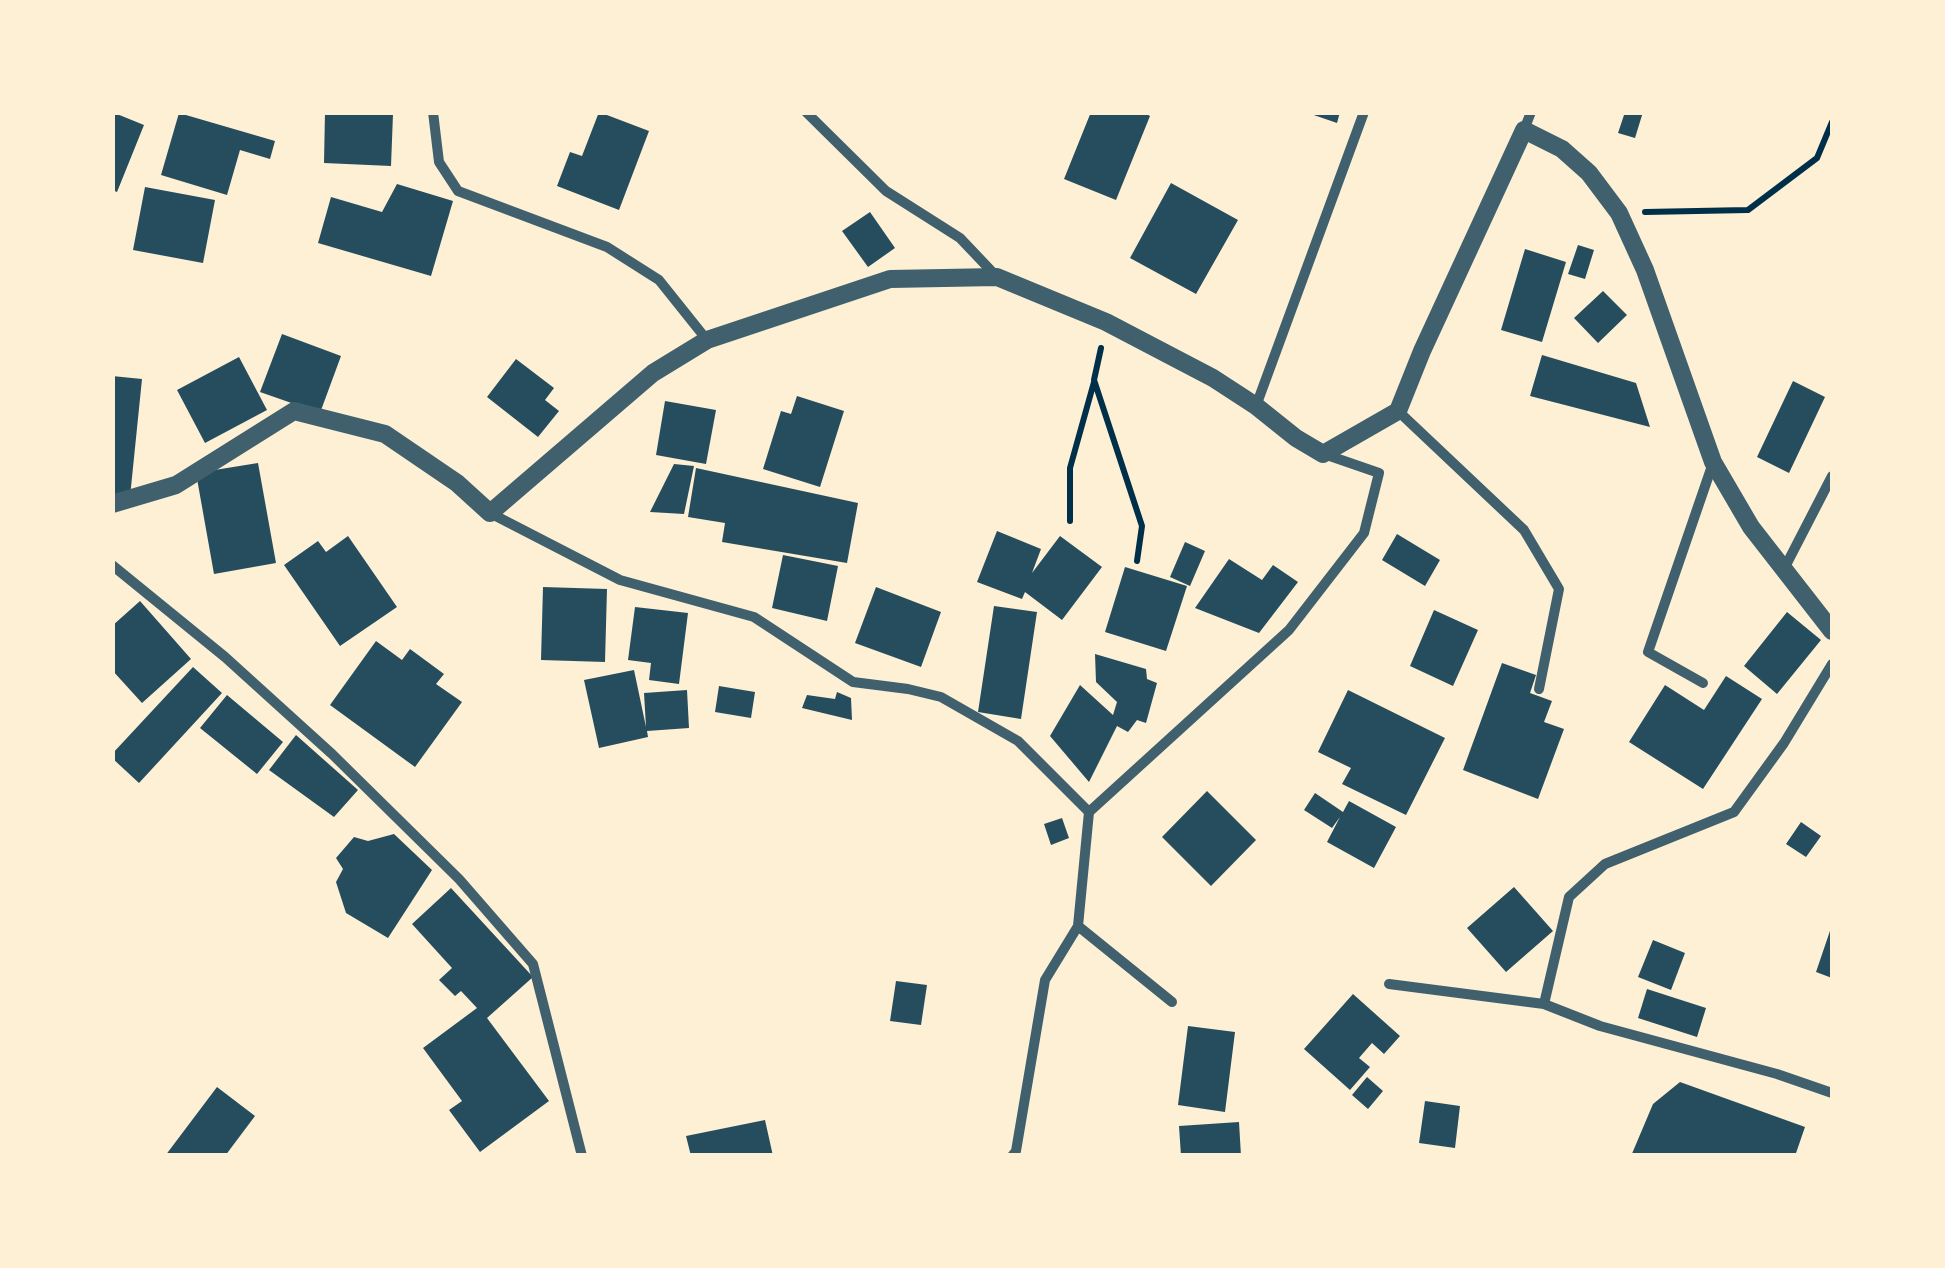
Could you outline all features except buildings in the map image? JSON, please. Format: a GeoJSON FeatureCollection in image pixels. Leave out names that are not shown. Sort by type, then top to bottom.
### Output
{"type":"FeatureCollection","features":[{"type":"Feature","properties":{"kind":"street"},"geometry":{"type":"LineString","coordinates":[[433,112],[439,162],[458,191],[606,247],[659,280],[706,340]]}},
{"type":"Feature","properties":{"kind":"street"},"geometry":{"type":"LineString","coordinates":[[806,112],[886,191],[960,238],[997,277]]}},
{"type":"Feature","properties":{"kind":"street"},"geometry":{"type":"LineString","coordinates":[[1256,406],[1364,112]]}},
{"type":"Feature","properties":{"kind":"street"},"geometry":{"type":"LineString","coordinates":[[1324,454],[1398,411],[1527,122],[1589,173],[1619,213],[1645,270],[1713,462],[1732,498],[1832,631]]}},
{"type":"Feature","properties":{"kind":"street"},"geometry":{"type":"LineString","coordinates":[[490,514],[653,373],[706,340],[890,279],[997,277],[1106,322],[1213,378],[1324,454],[1379,473],[1364,533],[1289,630],[1089,812],[1078,926],[1045,980],[1012,1156]]}},
{"type":"Feature","properties":{"kind":"street"},"geometry":{"type":"LineString","coordinates":[[112,504],[176,485],[294,410],[385,434],[457,483],[490,514],[620,580],[754,617],[853,682],[908,688],[941,697],[1018,741],[1089,812]]}},
{"type":"Feature","properties":{"kind":"street"},"geometry":{"type":"LineString","coordinates":[[1398,411],[1524,530],[1559,589],[1539,689]]}},
{"type":"Feature","properties":{"kind":"street"},"geometry":{"type":"LineString","coordinates":[[1703,683],[1648,652],[1713,462]]}},
{"type":"Feature","properties":{"kind":"street"},"geometry":{"type":"LineString","coordinates":[[1784,570],[1832,476]]}},
{"type":"Feature","properties":{"kind":"street"},"geometry":{"type":"LineString","coordinates":[[112,564],[332,754],[459,880],[534,964],[582,1156]]}},
{"type":"Feature","properties":{"kind":"street"},"geometry":{"type":"LineString","coordinates":[[1544,1004],[1569,897],[1604,864],[1734,812],[1784,743],[1832,664]]}},
{"type":"Feature","properties":{"kind":"street"},"geometry":{"type":"LineString","coordinates":[[1078,926],[1172,1002]]}},
{"type":"Feature","properties":{"kind":"street"},"geometry":{"type":"LineString","coordinates":[[1389,984],[1544,1004],[1600,1026],[1832,1092]]}},
{"type":"Feature","properties":{"kind":"path"},"geometry":{"type":"LineString","coordinates":[[1619,213],[1748,210],[1817,158],[1832,122]]}},
{"type":"Feature","properties":{"kind":"path"},"geometry":{"type":"LineString","coordinates":[[1070,521],[1070,468],[1106,322]]}},
{"type":"Feature","properties":{"kind":"path"},"geometry":{"type":"LineString","coordinates":[[1094,380],[1142,526],[1137,561]]}}]}
